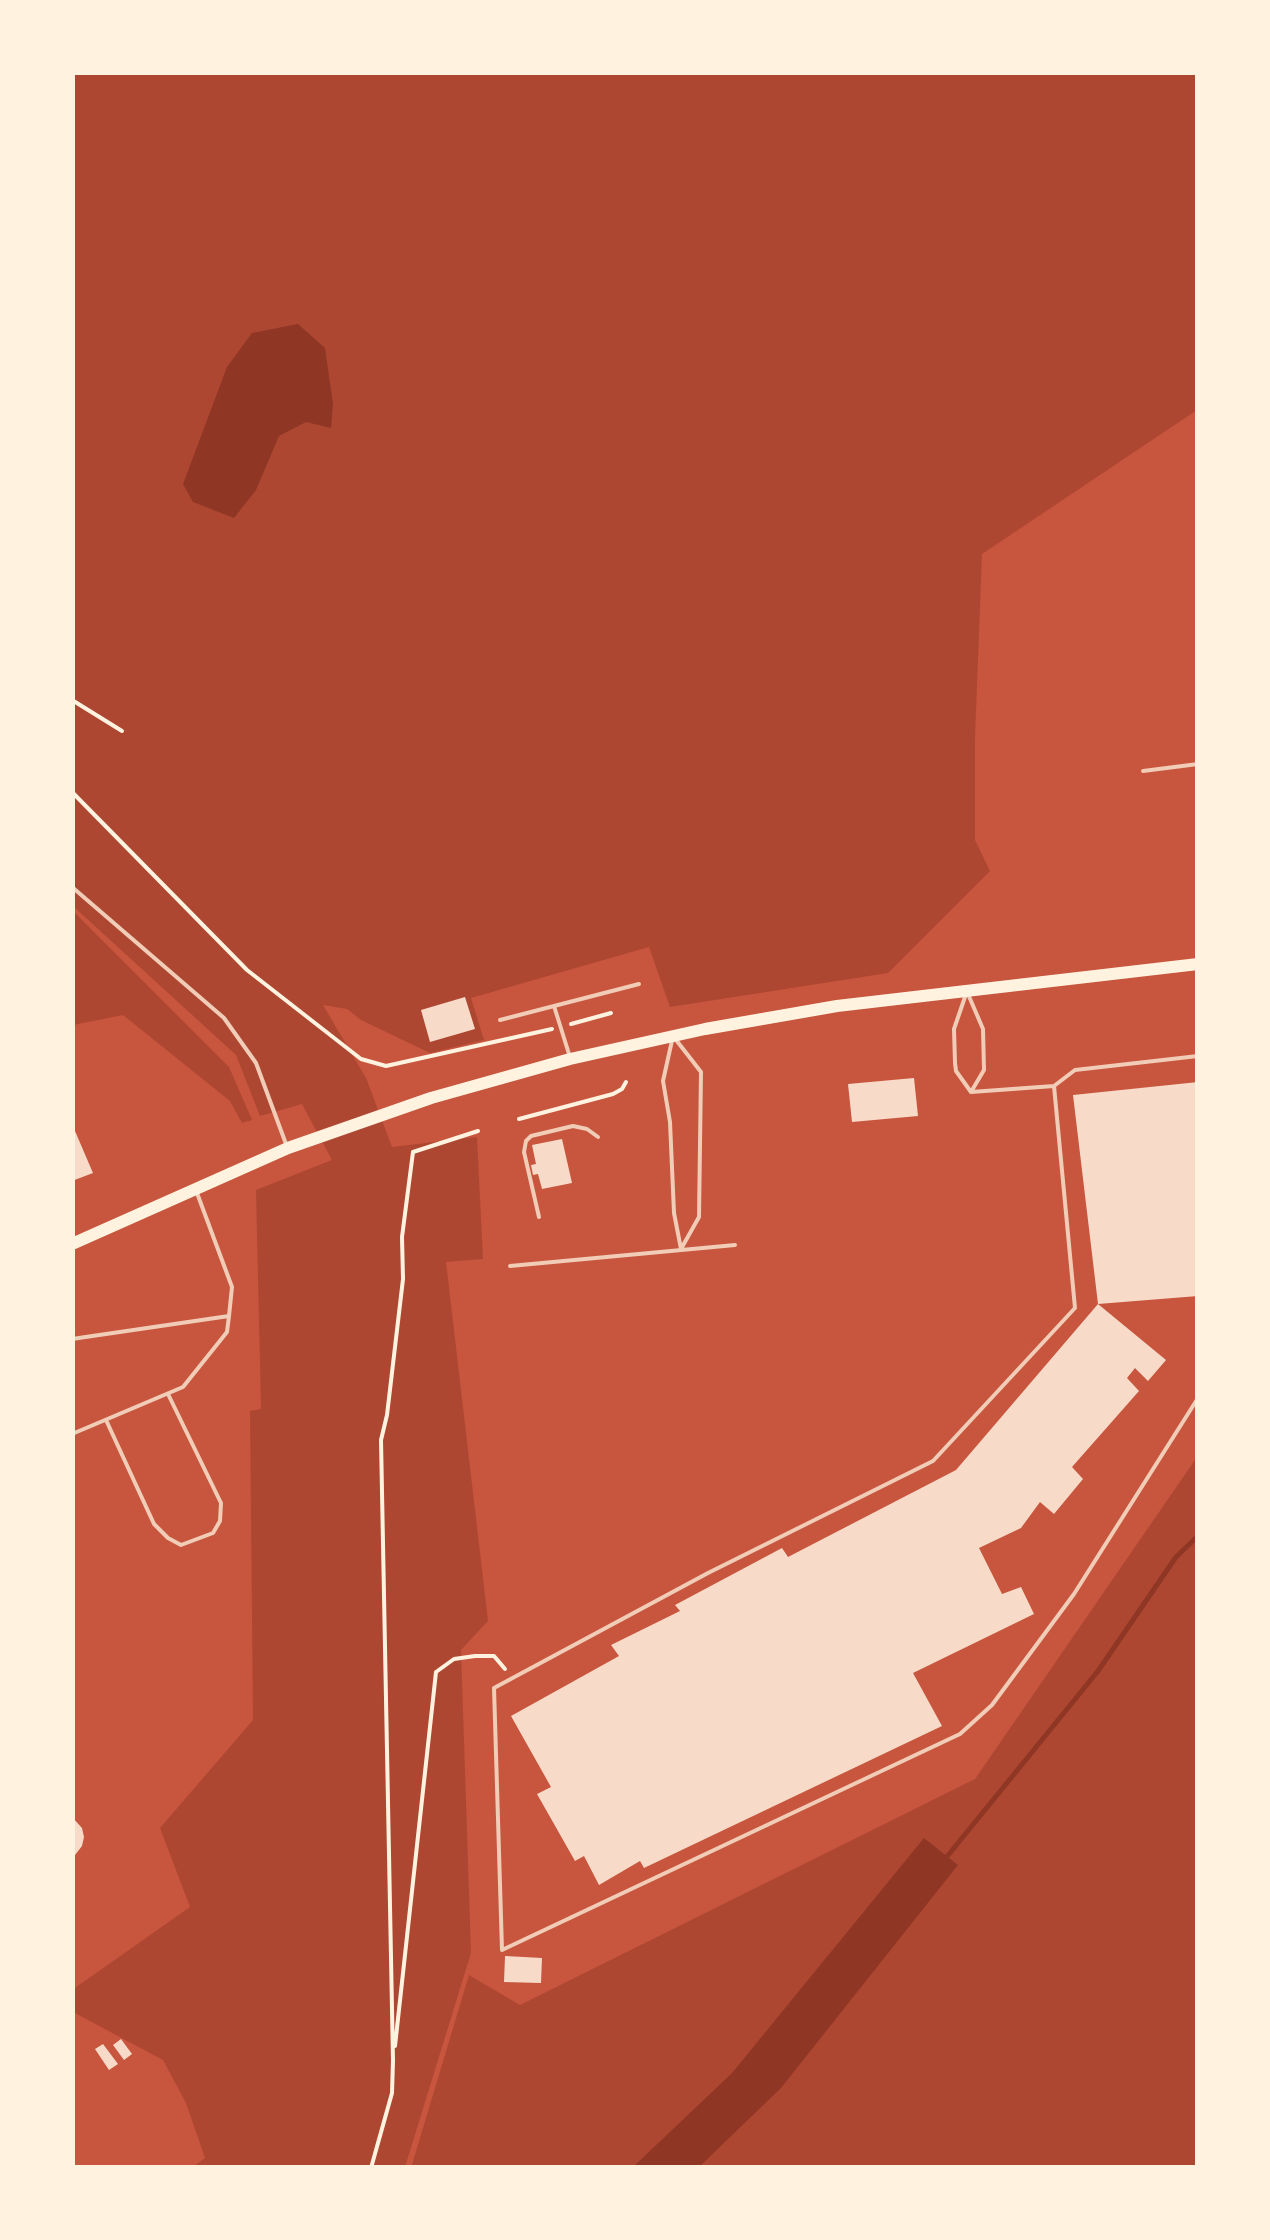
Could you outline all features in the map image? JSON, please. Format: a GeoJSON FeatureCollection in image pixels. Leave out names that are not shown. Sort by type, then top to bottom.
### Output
{"type":"FeatureCollection","features":[{"type":"Feature","properties":{"kind":"main road"},"geometry":{"type":"LineString","coordinates":[[72,1244],[288,1148],[431,1098],[570,1059],[819,1009],[1198,964]]}},
{"type":"Feature","properties":{"kind":"lane"},"geometry":{"type":"LineString","coordinates":[[1143,771],[1198,764]]}},
{"type":"Feature","properties":{"kind":"lane"},"geometry":{"type":"LineString","coordinates":[[72,887],[224,1018],[256,1063],[288,1148]]}},
{"type":"Feature","properties":{"kind":"lane"},"geometry":{"type":"LineString","coordinates":[[500,1020],[639,984]]}},
{"type":"Feature","properties":{"kind":"lane"},"geometry":{"type":"LineString","coordinates":[[967,991],[983,1028],[984,1053],[984,1070],[971,1092]]}},
{"type":"Feature","properties":{"kind":"lane"},"geometry":{"type":"LineString","coordinates":[[967,991],[954,1039],[956,1071],[971,1092]]}},
{"type":"Feature","properties":{"kind":"lane"},"geometry":{"type":"LineString","coordinates":[[554,1006],[570,1059]]}},
{"type":"Feature","properties":{"kind":"lane"},"geometry":{"type":"LineString","coordinates":[[674,1036],[664,1081],[674,1212],[681,1249]]}},
{"type":"Feature","properties":{"kind":"lane"},"geometry":{"type":"LineString","coordinates":[[674,1036],[701,1072],[699,1217],[681,1249]]}},
{"type":"Feature","properties":{"kind":"lane"},"geometry":{"type":"LineString","coordinates":[[971,1092],[1054,1086],[1075,1070],[1198,1056]]}},
{"type":"Feature","properties":{"kind":"lane"},"geometry":{"type":"LineString","coordinates":[[1054,1086],[1075,1308],[934,1461],[708,1573],[494,1688],[502,1950],[960,1734],[992,1705],[1074,1594],[1198,1398]]}},
{"type":"Feature","properties":{"kind":"lane"},"geometry":{"type":"LineString","coordinates":[[539,1217],[524,1152],[526,1141],[531,1136],[573,1126],[598,1137]]}},
{"type":"Feature","properties":{"kind":"lane"},"geometry":{"type":"LineString","coordinates":[[72,1434],[183,1387],[228,1332],[232,1287],[196,1188]]}},
{"type":"Feature","properties":{"kind":"lane"},"geometry":{"type":"LineString","coordinates":[[510,1266],[736,1246]]}},
{"type":"Feature","properties":{"kind":"lane"},"geometry":{"type":"LineString","coordinates":[[72,1339],[230,1316]]}},
{"type":"Feature","properties":{"kind":"lane"},"geometry":{"type":"LineString","coordinates":[[106,1420],[154,1524],[181,1544],[213,1533],[220,1521],[221,1503],[168,1394]]}},
{"type":"Feature","properties":{"kind":"path"},"geometry":{"type":"LineString","coordinates":[[72,700],[122,730]]}},
{"type":"Feature","properties":{"kind":"path"},"geometry":{"type":"LineString","coordinates":[[72,792],[247,970],[353,1055],[386,1066],[611,1013]]}},
{"type":"Feature","properties":{"kind":"path"},"geometry":{"type":"LineString","coordinates":[[519,1118],[613,1094],[626,1082]]}},
{"type":"Feature","properties":{"kind":"path"},"geometry":{"type":"LineString","coordinates":[[393,2061],[381,1440],[398,1318],[412,1152],[478,1131]]}},
{"type":"Feature","properties":{"kind":"path"},"geometry":{"type":"LineString","coordinates":[[370,2168],[386,2120],[436,1672],[454,1659],[494,1656],[512,1678]]}},
{"type":"Feature","properties":{"kind":"shaded area"},"geometry":{"type":"Polygon","coordinates":[[[73,73],[1197,73],[1197,410],[982,554],[975,840],[990,871],[888,973],[670,1007],[649,947],[471,998],[484,1040],[430,1053],[361,1020],[347,1009],[323,1005],[366,1078],[392,1147],[477,1137],[483,1259],[446,1262],[488,1621],[461,1650],[471,1953],[405,2167],[193,2167],[205,2158],[186,2103],[163,2060],[73,2012],[72,1990],[190,1907],[160,1828],[253,1720],[250,1411],[261,1409],[256,1190],[332,1160],[302,1104],[260,1116],[236,1055],[73,906],[73,73]]]}},
{"type":"Feature","properties":{"kind":"shaded area"},"geometry":{"type":"Polygon","coordinates":[[[298,324],[325,348],[333,404],[331,428],[306,422],[279,436],[256,490],[234,518],[193,502],[183,484],[227,367],[252,333],[298,324]]]}},
{"type":"Feature","properties":{"kind":"shaded area"},"geometry":{"type":"Polygon","coordinates":[[[73,911],[229,1067],[252,1120],[242,1123],[230,1101],[123,1015],[73,1025],[73,911]]]}},
{"type":"Feature","properties":{"kind":"shaded area"},"geometry":{"type":"Polygon","coordinates":[[[1197,1457],[1197,2167],[411,2168],[469,1975],[520,2005],[975,1779],[1197,1457]]]}},
{"type":"Feature","properties":{"kind":"shaded area"},"geometry":{"type":"Polygon","coordinates":[[[924,1838],[958,1865],[781,2088],[699,2167],[633,2167],[732,2073],[924,1838]]]}},
{"type":"Feature","properties":{"kind":"building"},"geometry":{"type":"Polygon","coordinates":[[[465,997],[475,1029],[430,1042],[421,1010],[465,997]]]}},
{"type":"Feature","properties":{"kind":"building"},"geometry":{"type":"Polygon","coordinates":[[[914,1078],[918,1116],[852,1122],[848,1084],[914,1078]]]}},
{"type":"Feature","properties":{"kind":"building"},"geometry":{"type":"Polygon","coordinates":[[[1198,1082],[1198,1296],[1098,1304],[1073,1095],[1198,1082]]]}},
{"type":"Feature","properties":{"kind":"building"},"geometry":{"type":"Polygon","coordinates":[[[72,1124],[93,1173],[72,1181],[72,1124]]]}},
{"type":"Feature","properties":{"kind":"building"},"geometry":{"type":"Polygon","coordinates":[[[562,1139],[572,1183],[542,1189],[538,1174],[533,1175],[531,1165],[536,1164],[532,1145],[562,1139]]]}},
{"type":"Feature","properties":{"kind":"building"},"geometry":{"type":"Polygon","coordinates":[[[1098,1304],[1166,1360],[1148,1381],[1135,1368],[1127,1378],[1139,1391],[1072,1467],[1083,1479],[1054,1514],[1040,1502],[1021,1528],[979,1548],[1002,1594],[1021,1587],[1034,1614],[913,1673],[942,1726],[644,1868],[640,1861],[599,1885],[584,1856],[575,1861],[537,1794],[551,1787],[511,1716],[619,1656],[611,1645],[680,1611],[675,1605],[782,1548],[788,1557],[956,1470],[1098,1304]]]}},
{"type":"Feature","properties":{"kind":"building"},"geometry":{"type":"Polygon","coordinates":[[[72,1817],[84,1837],[72,1859],[72,1817]]]}},
{"type":"Feature","properties":{"kind":"building"},"geometry":{"type":"Polygon","coordinates":[[[505,1956],[542,1958],[541,1983],[504,1982],[505,1956]]]}},
{"type":"Feature","properties":{"kind":"building"},"geometry":{"type":"Polygon","coordinates":[[[121,2039],[132,2054],[124,2060],[113,2045],[121,2039]]]}},
{"type":"Feature","properties":{"kind":"building"},"geometry":{"type":"Polygon","coordinates":[[[103,2044],[118,2064],[109,2070],[95,2049],[103,2044]]]}},
{"type":"Feature","properties":{"kind":"waterway"},"geometry":{"type":"LineString","coordinates":[[945,1859],[1098,1671],[1176,1557],[1198,1536]]}}]}
